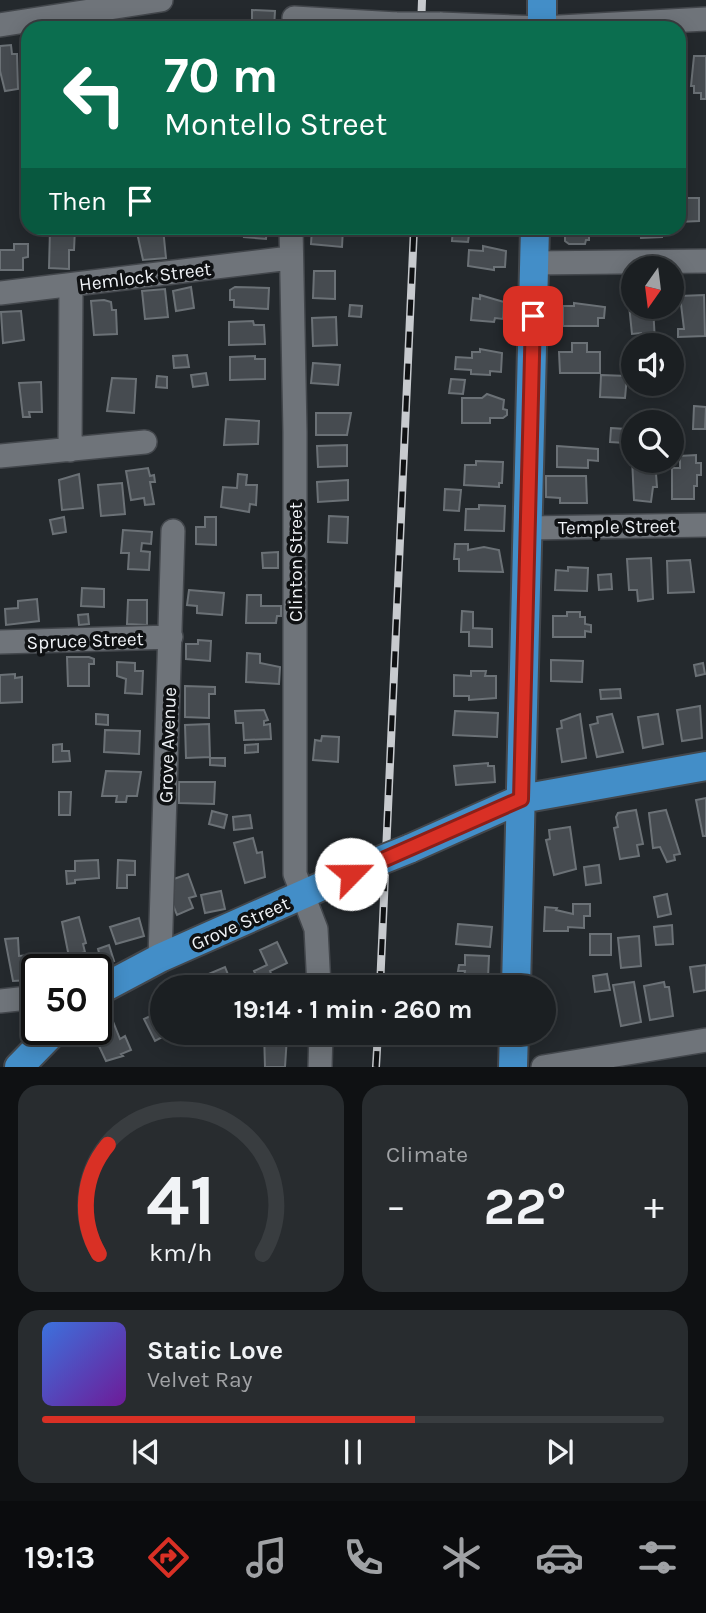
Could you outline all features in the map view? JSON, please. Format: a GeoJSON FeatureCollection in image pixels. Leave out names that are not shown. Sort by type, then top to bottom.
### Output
{"type":"FeatureCollection","features":[{"type":"Feature","properties":{"kind":"main road"},"geometry":{"type":"LineString","coordinates":[[542,0],[542,21]]}},
{"type":"Feature","properties":{"kind":"main road"},"geometry":{"type":"LineString","coordinates":[[516,975],[535,235]]}},
{"type":"Feature","properties":{"kind":"main road","name":"Grove Street"},"geometry":{"type":"LineString","coordinates":[[112,984],[160,958],[521,799],[706,766]]}},
{"type":"Feature","properties":{"kind":"main road"},"geometry":{"type":"LineString","coordinates":[[19,1067],[40,1045]]}},
{"type":"Feature","properties":{"kind":"main road"},"geometry":{"type":"LineString","coordinates":[[513,1067],[514,1045]]}},
{"type":"Feature","properties":{"kind":"street"},"geometry":{"type":"LineString","coordinates":[[26,21],[161,0]]}},
{"type":"Feature","properties":{"kind":"street"},"geometry":{"type":"LineString","coordinates":[[294,15],[363,21]]}},
{"type":"Feature","properties":{"kind":"street"},"geometry":{"type":"LineString","coordinates":[[670,21],[706,19]]}},
{"type":"Feature","properties":{"kind":"street"},"geometry":{"type":"LineString","coordinates":[[0,25],[21,22]]}},
{"type":"Feature","properties":{"kind":"street","name":"Clinton Street"},"geometry":{"type":"LineString","coordinates":[[291,235],[295,432],[295,874],[316,929],[318,975]]}},
{"type":"Feature","properties":{"kind":"street","name":"Hemlock Street"},"geometry":{"type":"LineString","coordinates":[[0,293],[290,258]]}},
{"type":"Feature","properties":{"kind":"street"},"geometry":{"type":"LineString","coordinates":[[534,263],[706,261]]}},
{"type":"Feature","properties":{"kind":"street"},"geometry":{"type":"LineString","coordinates":[[71,285],[71,450]]}},
{"type":"Feature","properties":{"kind":"street"},"geometry":{"type":"LineString","coordinates":[[0,456],[145,442]]}},
{"type":"Feature","properties":{"kind":"street","name":"Temple Street"},"geometry":{"type":"LineString","coordinates":[[529,528],[706,525]]}},
{"type":"Feature","properties":{"kind":"street","name":"Grove Avenue"},"geometry":{"type":"LineString","coordinates":[[160,958],[173,531]]}},
{"type":"Feature","properties":{"kind":"street","name":"Spruce Street"},"geometry":{"type":"LineString","coordinates":[[0,642],[171,638]]}},
{"type":"Feature","properties":{"kind":"street"},"geometry":{"type":"LineString","coordinates":[[0,1001],[21,999]]}},
{"type":"Feature","properties":{"kind":"street"},"geometry":{"type":"LineString","coordinates":[[543,1067],[706,1040]]}},
{"type":"Feature","properties":{"kind":"street"},"geometry":{"type":"LineString","coordinates":[[320,1067],[321,1045]]}},
{"type":"Feature","properties":{"kind":"building"},"geometry":{"type":"Polygon","coordinates":[[[252,10],[275,11],[274,21],[252,21],[252,10]]]}},
{"type":"Feature","properties":{"kind":"building"},"geometry":{"type":"Polygon","coordinates":[[[11,45],[12,54],[17,54],[18,89],[5,91],[0,71],[0,46],[11,45]]]}},
{"type":"Feature","properties":{"kind":"building"},"geometry":{"type":"Polygon","coordinates":[[[694,56],[706,56],[706,99],[701,99],[701,93],[694,93],[694,86],[691,86],[694,56]]]}},
{"type":"Feature","properties":{"kind":"building"},"geometry":{"type":"Polygon","coordinates":[[[686,198],[699,198],[699,221],[686,222],[686,198]]]}},
{"type":"Feature","properties":{"kind":"building"},"geometry":{"type":"Polygon","coordinates":[[[50,235],[75,235],[74,250],[69,250],[69,269],[49,268],[50,235]]]}},
{"type":"Feature","properties":{"kind":"building"},"geometry":{"type":"Polygon","coordinates":[[[138,235],[164,235],[166,258],[143,260],[138,235]]]}},
{"type":"Feature","properties":{"kind":"building"},"geometry":{"type":"Polygon","coordinates":[[[244,235],[266,235],[266,239],[244,235]]]}},
{"type":"Feature","properties":{"kind":"building"},"geometry":{"type":"Polygon","coordinates":[[[312,235],[343,235],[342,247],[311,244],[312,235]]]}},
{"type":"Feature","properties":{"kind":"building"},"geometry":{"type":"Polygon","coordinates":[[[452,235],[469,235],[468,242],[452,241],[452,235]]]}},
{"type":"Feature","properties":{"kind":"building"},"geometry":{"type":"Polygon","coordinates":[[[565,235],[589,235],[585,244],[569,244],[565,241],[565,235]]]}},
{"type":"Feature","properties":{"kind":"building"},"geometry":{"type":"Polygon","coordinates":[[[641,235],[662,235],[662,237],[641,238],[641,235]]]}},
{"type":"Feature","properties":{"kind":"building"},"geometry":{"type":"Polygon","coordinates":[[[14,244],[28,244],[28,257],[23,258],[23,270],[0,270],[0,250],[14,250],[14,244]]]}},
{"type":"Feature","properties":{"kind":"building"},"geometry":{"type":"Polygon","coordinates":[[[483,246],[506,251],[505,267],[494,267],[494,270],[468,266],[469,250],[483,251],[483,246]]]}},
{"type":"Feature","properties":{"kind":"building"},"geometry":{"type":"Polygon","coordinates":[[[314,271],[335,271],[335,299],[313,298],[314,271]]]}},
{"type":"Feature","properties":{"kind":"building"},"geometry":{"type":"Polygon","coordinates":[[[191,287],[194,308],[176,311],[173,291],[191,287]]]}},
{"type":"Feature","properties":{"kind":"building"},"geometry":{"type":"Polygon","coordinates":[[[235,287],[269,288],[268,309],[234,307],[234,300],[230,300],[230,290],[235,287]]]}},
{"type":"Feature","properties":{"kind":"building"},"geometry":{"type":"Polygon","coordinates":[[[165,289],[168,317],[145,319],[142,291],[165,289]]]}},
{"type":"Feature","properties":{"kind":"building"},"geometry":{"type":"Polygon","coordinates":[[[480,295],[504,302],[503,319],[495,318],[494,322],[471,320],[473,298],[480,299],[480,295]]]}},
{"type":"Feature","properties":{"kind":"building"},"geometry":{"type":"Polygon","coordinates":[[[704,295],[705,336],[684,337],[684,333],[678,333],[678,329],[684,329],[684,296],[704,295]]]}},
{"type":"Feature","properties":{"kind":"building"},"geometry":{"type":"Polygon","coordinates":[[[91,301],[111,302],[112,310],[116,310],[117,334],[94,335],[91,301]]]}},
{"type":"Feature","properties":{"kind":"building"},"geometry":{"type":"Polygon","coordinates":[[[574,303],[605,307],[604,318],[598,318],[598,326],[563,326],[563,306],[574,306],[574,303]]]}},
{"type":"Feature","properties":{"kind":"building"},"geometry":{"type":"Polygon","coordinates":[[[350,305],[362,306],[361,317],[349,316],[350,305]]]}},
{"type":"Feature","properties":{"kind":"building"},"geometry":{"type":"Polygon","coordinates":[[[21,311],[24,340],[3,343],[1,312],[21,311]]]}},
{"type":"Feature","properties":{"kind":"building"},"geometry":{"type":"Polygon","coordinates":[[[336,317],[337,345],[313,346],[312,318],[336,317]]]}},
{"type":"Feature","properties":{"kind":"building"},"geometry":{"type":"Polygon","coordinates":[[[630,319],[654,319],[654,333],[632,333],[630,319]]]}},
{"type":"Feature","properties":{"kind":"building"},"geometry":{"type":"Polygon","coordinates":[[[253,321],[254,325],[264,325],[265,344],[229,345],[229,322],[253,321]]]}},
{"type":"Feature","properties":{"kind":"building"},"geometry":{"type":"Polygon","coordinates":[[[572,343],[587,343],[587,352],[600,352],[600,373],[560,373],[559,352],[572,352],[572,343]]]}},
{"type":"Feature","properties":{"kind":"building"},"geometry":{"type":"Polygon","coordinates":[[[480,349],[502,353],[501,372],[490,371],[490,375],[471,374],[471,370],[455,369],[456,357],[472,358],[472,352],[480,352],[480,349]]]}},
{"type":"Feature","properties":{"kind":"building"},"geometry":{"type":"Polygon","coordinates":[[[187,355],[189,367],[174,368],[173,356],[187,355]]]}},
{"type":"Feature","properties":{"kind":"building"},"geometry":{"type":"Polygon","coordinates":[[[255,356],[255,359],[265,359],[265,379],[230,380],[230,357],[255,356]]]}},
{"type":"Feature","properties":{"kind":"building"},"geometry":{"type":"Polygon","coordinates":[[[313,363],[340,365],[338,385],[311,383],[313,363]]]}},
{"type":"Feature","properties":{"kind":"building"},"geometry":{"type":"Polygon","coordinates":[[[206,373],[208,385],[193,387],[191,375],[206,373]]]}},
{"type":"Feature","properties":{"kind":"building"},"geometry":{"type":"Polygon","coordinates":[[[601,375],[621,376],[621,396],[625,398],[600,397],[601,375]]]}},
{"type":"Feature","properties":{"kind":"building"},"geometry":{"type":"Polygon","coordinates":[[[157,376],[167,377],[167,388],[156,387],[157,376]]]}},
{"type":"Feature","properties":{"kind":"building"},"geometry":{"type":"Polygon","coordinates":[[[112,378],[136,379],[134,413],[107,411],[112,378]]]}},
{"type":"Feature","properties":{"kind":"building"},"geometry":{"type":"Polygon","coordinates":[[[451,379],[465,380],[463,394],[449,393],[451,379]]]}},
{"type":"Feature","properties":{"kind":"building"},"geometry":{"type":"Polygon","coordinates":[[[41,382],[42,412],[29,412],[30,417],[23,417],[19,383],[41,382]]]}},
{"type":"Feature","properties":{"kind":"building"},"geometry":{"type":"Polygon","coordinates":[[[487,394],[504,400],[503,409],[507,410],[507,415],[503,418],[490,418],[490,423],[462,423],[462,398],[482,398],[487,394]]]}},
{"type":"Feature","properties":{"kind":"building"},"geometry":{"type":"Polygon","coordinates":[[[694,406],[706,407],[705,429],[693,429],[694,406]]]}},
{"type":"Feature","properties":{"kind":"building"},"geometry":{"type":"Polygon","coordinates":[[[316,413],[351,413],[347,435],[316,435],[316,413]]]}},
{"type":"Feature","properties":{"kind":"building"},"geometry":{"type":"Polygon","coordinates":[[[226,419],[259,421],[258,444],[224,445],[226,419]]]}},
{"type":"Feature","properties":{"kind":"building"},"geometry":{"type":"Polygon","coordinates":[[[611,428],[621,429],[621,443],[610,442],[611,428]]]}},
{"type":"Feature","properties":{"kind":"building"},"geometry":{"type":"Polygon","coordinates":[[[347,445],[347,466],[318,467],[317,446],[347,445]]]}},
{"type":"Feature","properties":{"kind":"building"},"geometry":{"type":"Polygon","coordinates":[[[557,446],[598,449],[598,461],[588,460],[588,468],[557,467],[557,446]]]}},
{"type":"Feature","properties":{"kind":"building"},"geometry":{"type":"Polygon","coordinates":[[[696,455],[696,463],[701,463],[701,475],[697,475],[694,499],[672,499],[672,473],[684,473],[684,456],[696,455]]]}},
{"type":"Feature","properties":{"kind":"building"},"geometry":{"type":"Polygon","coordinates":[[[476,461],[503,462],[502,483],[499,483],[499,487],[464,485],[465,465],[476,465],[476,461]]]}},
{"type":"Feature","properties":{"kind":"building"},"geometry":{"type":"Polygon","coordinates":[[[148,468],[150,476],[154,475],[155,482],[150,482],[154,504],[145,505],[144,498],[131,500],[126,471],[148,468]]]}},
{"type":"Feature","properties":{"kind":"building"},"geometry":{"type":"Polygon","coordinates":[[[633,473],[656,473],[657,487],[653,487],[651,502],[634,500],[633,473]]]}},
{"type":"Feature","properties":{"kind":"building"},"geometry":{"type":"Polygon","coordinates":[[[79,474],[83,508],[62,510],[59,480],[79,474]]]}},
{"type":"Feature","properties":{"kind":"building"},"geometry":{"type":"Polygon","coordinates":[[[238,474],[247,475],[246,485],[257,485],[256,505],[250,504],[249,512],[221,507],[223,487],[237,488],[238,474]]]}},
{"type":"Feature","properties":{"kind":"building"},"geometry":{"type":"Polygon","coordinates":[[[546,476],[586,476],[587,503],[560,503],[560,498],[546,497],[546,476]]]}},
{"type":"Feature","properties":{"kind":"building"},"geometry":{"type":"Polygon","coordinates":[[[348,480],[348,500],[318,502],[317,482],[348,480]]]}},
{"type":"Feature","properties":{"kind":"building"},"geometry":{"type":"Polygon","coordinates":[[[122,483],[125,514],[101,516],[98,485],[122,483]]]}},
{"type":"Feature","properties":{"kind":"building"},"geometry":{"type":"Polygon","coordinates":[[[445,489],[461,490],[459,511],[444,510],[445,489]]]}},
{"type":"Feature","properties":{"kind":"building"},"geometry":{"type":"Polygon","coordinates":[[[479,505],[505,506],[504,531],[465,530],[466,509],[479,509],[479,505]]]}},
{"type":"Feature","properties":{"kind":"building"},"geometry":{"type":"Polygon","coordinates":[[[329,516],[348,517],[347,543],[328,542],[329,516]]]}},
{"type":"Feature","properties":{"kind":"building"},"geometry":{"type":"Polygon","coordinates":[[[64,517],[66,532],[53,534],[50,520],[64,517]]]}},
{"type":"Feature","properties":{"kind":"building"},"geometry":{"type":"Polygon","coordinates":[[[205,517],[216,517],[216,545],[196,544],[196,527],[205,527],[205,517]]]}},
{"type":"Feature","properties":{"kind":"building"},"geometry":{"type":"Polygon","coordinates":[[[123,530],[152,532],[151,544],[142,543],[141,551],[150,552],[149,570],[128,569],[129,553],[121,553],[123,530]]]}},
{"type":"Feature","properties":{"kind":"building"},"geometry":{"type":"Polygon","coordinates":[[[455,544],[468,544],[468,550],[484,547],[499,550],[503,572],[459,571],[459,559],[454,559],[455,544]]]}},
{"type":"Feature","properties":{"kind":"building"},"geometry":{"type":"Polygon","coordinates":[[[278,552],[278,568],[263,568],[262,553],[278,552]]]}},
{"type":"Feature","properties":{"kind":"building"},"geometry":{"type":"Polygon","coordinates":[[[651,558],[653,599],[638,601],[637,590],[629,590],[627,559],[651,558]]]}},
{"type":"Feature","properties":{"kind":"building"},"geometry":{"type":"Polygon","coordinates":[[[690,560],[694,592],[668,593],[667,561],[690,560]]]}},
{"type":"Feature","properties":{"kind":"building"},"geometry":{"type":"Polygon","coordinates":[[[568,567],[588,568],[587,591],[555,590],[556,570],[568,571],[568,567]]]}},
{"type":"Feature","properties":{"kind":"building"},"geometry":{"type":"Polygon","coordinates":[[[611,574],[612,589],[599,590],[598,575],[611,574]]]}},
{"type":"Feature","properties":{"kind":"building"},"geometry":{"type":"Polygon","coordinates":[[[82,588],[104,589],[104,607],[81,606],[82,588]]]}},
{"type":"Feature","properties":{"kind":"building"},"geometry":{"type":"Polygon","coordinates":[[[189,590],[224,593],[222,615],[197,613],[197,606],[187,605],[189,590]]]}},
{"type":"Feature","properties":{"kind":"building"},"geometry":{"type":"Polygon","coordinates":[[[247,595],[261,595],[261,606],[281,606],[281,616],[277,616],[276,623],[246,623],[247,595]]]}},
{"type":"Feature","properties":{"kind":"building"},"geometry":{"type":"Polygon","coordinates":[[[37,599],[39,621],[6,625],[5,609],[18,608],[18,601],[37,599]]]}},
{"type":"Feature","properties":{"kind":"building"},"geometry":{"type":"Polygon","coordinates":[[[128,600],[147,600],[147,625],[127,624],[128,600]]]}},
{"type":"Feature","properties":{"kind":"building"},"geometry":{"type":"Polygon","coordinates":[[[462,611],[473,612],[473,628],[492,629],[492,647],[469,646],[469,632],[461,632],[462,611]]]}},
{"type":"Feature","properties":{"kind":"building"},"geometry":{"type":"Polygon","coordinates":[[[567,612],[580,612],[580,617],[585,617],[585,624],[591,625],[591,632],[585,631],[585,637],[553,637],[553,616],[567,616],[567,612]]]}},
{"type":"Feature","properties":{"kind":"building"},"geometry":{"type":"Polygon","coordinates":[[[88,614],[89,624],[79,625],[78,615],[88,614]]]}},
{"type":"Feature","properties":{"kind":"building"},"geometry":{"type":"Polygon","coordinates":[[[198,640],[211,641],[210,661],[186,659],[186,644],[198,644],[198,640]]]}},
{"type":"Feature","properties":{"kind":"building"},"geometry":{"type":"Polygon","coordinates":[[[247,653],[260,654],[260,663],[280,667],[279,684],[246,682],[247,653]]]}},
{"type":"Feature","properties":{"kind":"building"},"geometry":{"type":"Polygon","coordinates":[[[67,657],[94,659],[94,664],[89,664],[89,686],[68,686],[67,657]]]}},
{"type":"Feature","properties":{"kind":"building"},"geometry":{"type":"Polygon","coordinates":[[[551,660],[583,661],[582,682],[551,681],[551,660]]]}},
{"type":"Feature","properties":{"kind":"building"},"geometry":{"type":"Polygon","coordinates":[[[117,662],[135,663],[135,671],[143,671],[142,694],[125,693],[126,679],[117,676],[117,662]]]}},
{"type":"Feature","properties":{"kind":"building"},"geometry":{"type":"Polygon","coordinates":[[[703,663],[705,674],[696,676],[694,665],[703,663]]]}},
{"type":"Feature","properties":{"kind":"building"},"geometry":{"type":"Polygon","coordinates":[[[471,671],[486,671],[485,676],[496,676],[496,698],[469,700],[469,696],[454,696],[454,675],[471,676],[471,671]]]}},
{"type":"Feature","properties":{"kind":"building"},"geometry":{"type":"Polygon","coordinates":[[[15,674],[15,678],[22,677],[22,702],[0,703],[0,675],[15,674]]]}},
{"type":"Feature","properties":{"kind":"building"},"geometry":{"type":"Polygon","coordinates":[[[185,686],[215,687],[215,694],[209,694],[209,718],[185,717],[185,686]]]}},
{"type":"Feature","properties":{"kind":"building"},"geometry":{"type":"Polygon","coordinates":[[[620,689],[621,698],[601,699],[600,690],[620,689]]]}},
{"type":"Feature","properties":{"kind":"building"},"geometry":{"type":"Polygon","coordinates":[[[700,706],[702,738],[682,741],[677,710],[700,706]]]}},
{"type":"Feature","properties":{"kind":"building"},"geometry":{"type":"Polygon","coordinates":[[[264,710],[268,720],[264,721],[264,725],[270,724],[271,739],[244,740],[243,723],[236,723],[235,711],[264,710]]]}},
{"type":"Feature","properties":{"kind":"building"},"geometry":{"type":"Polygon","coordinates":[[[455,711],[498,713],[497,737],[453,735],[455,711]]]}},
{"type":"Feature","properties":{"kind":"building"},"geometry":{"type":"Polygon","coordinates":[[[96,714],[108,715],[108,725],[96,724],[96,714]]]}},
{"type":"Feature","properties":{"kind":"building"},"geometry":{"type":"Polygon","coordinates":[[[580,714],[586,758],[562,762],[557,729],[562,728],[561,721],[580,714]]]}},
{"type":"Feature","properties":{"kind":"building"},"geometry":{"type":"Polygon","coordinates":[[[612,714],[623,752],[597,757],[590,725],[598,723],[597,717],[612,714]]]}},
{"type":"Feature","properties":{"kind":"building"},"geometry":{"type":"Polygon","coordinates":[[[658,714],[663,744],[643,748],[638,717],[658,714]]]}},
{"type":"Feature","properties":{"kind":"building"},"geometry":{"type":"Polygon","coordinates":[[[209,724],[210,757],[186,758],[185,725],[209,724]]]}},
{"type":"Feature","properties":{"kind":"building"},"geometry":{"type":"Polygon","coordinates":[[[105,730],[140,731],[139,754],[104,752],[105,730]]]}},
{"type":"Feature","properties":{"kind":"building"},"geometry":{"type":"Polygon","coordinates":[[[322,736],[339,737],[338,762],[313,760],[315,740],[321,741],[322,736]]]}},
{"type":"Feature","properties":{"kind":"building"},"geometry":{"type":"Polygon","coordinates":[[[62,744],[62,751],[69,751],[70,761],[53,762],[53,745],[62,744]]]}},
{"type":"Feature","properties":{"kind":"building"},"geometry":{"type":"Polygon","coordinates":[[[258,744],[258,752],[245,753],[245,745],[258,744]]]}},
{"type":"Feature","properties":{"kind":"building"},"geometry":{"type":"Polygon","coordinates":[[[210,758],[225,758],[225,766],[210,765],[210,758]]]}},
{"type":"Feature","properties":{"kind":"building"},"geometry":{"type":"Polygon","coordinates":[[[488,763],[488,766],[494,766],[495,782],[456,785],[454,766],[488,763]]]}},
{"type":"Feature","properties":{"kind":"building"},"geometry":{"type":"Polygon","coordinates":[[[106,771],[141,772],[137,796],[127,796],[126,802],[116,802],[117,796],[102,796],[106,771]]]}},
{"type":"Feature","properties":{"kind":"building"},"geometry":{"type":"Polygon","coordinates":[[[179,782],[215,782],[214,804],[179,803],[179,782]]]}},
{"type":"Feature","properties":{"kind":"building"},"geometry":{"type":"Polygon","coordinates":[[[59,792],[71,792],[70,815],[59,815],[59,792]]]}},
{"type":"Feature","properties":{"kind":"building"},"geometry":{"type":"Polygon","coordinates":[[[706,798],[706,836],[703,836],[696,800],[706,798]]]}},
{"type":"Feature","properties":{"kind":"building"},"geometry":{"type":"Polygon","coordinates":[[[636,810],[643,844],[637,845],[639,856],[620,859],[614,828],[618,827],[616,817],[618,813],[636,810]]]}},
{"type":"Feature","properties":{"kind":"building"},"geometry":{"type":"Polygon","coordinates":[[[666,810],[680,854],[674,855],[675,860],[667,862],[660,847],[653,848],[649,813],[666,810]]]}},
{"type":"Feature","properties":{"kind":"building"},"geometry":{"type":"Polygon","coordinates":[[[212,811],[227,815],[224,828],[209,824],[212,811]]]}},
{"type":"Feature","properties":{"kind":"building"},"geometry":{"type":"Polygon","coordinates":[[[250,815],[252,828],[234,830],[233,817],[250,815]]]}},
{"type":"Feature","properties":{"kind":"building"},"geometry":{"type":"Polygon","coordinates":[[[570,827],[576,869],[554,875],[546,840],[550,839],[549,830],[570,827]]]}},
{"type":"Feature","properties":{"kind":"building"},"geometry":{"type":"Polygon","coordinates":[[[253,838],[257,853],[262,852],[265,877],[245,883],[234,843],[253,838]]]}},
{"type":"Feature","properties":{"kind":"building"},"geometry":{"type":"Polygon","coordinates":[[[98,860],[99,878],[75,880],[75,883],[67,884],[66,871],[75,871],[75,861],[98,860]]]}},
{"type":"Feature","properties":{"kind":"building"},"geometry":{"type":"Polygon","coordinates":[[[118,860],[135,861],[135,875],[127,875],[127,888],[117,888],[118,860]]]}},
{"type":"Feature","properties":{"kind":"building"},"geometry":{"type":"Polygon","coordinates":[[[599,865],[601,883],[586,885],[584,867],[599,865]]]}},
{"type":"Feature","properties":{"kind":"building"},"geometry":{"type":"Polygon","coordinates":[[[188,874],[196,896],[189,898],[193,908],[177,915],[168,892],[174,890],[171,880],[188,874]]]}},
{"type":"Feature","properties":{"kind":"building"},"geometry":{"type":"Polygon","coordinates":[[[221,891],[225,909],[205,913],[201,895],[221,891]]]}},
{"type":"Feature","properties":{"kind":"building"},"geometry":{"type":"Polygon","coordinates":[[[667,894],[671,914],[658,917],[654,897],[667,894]]]}},
{"type":"Feature","properties":{"kind":"building"},"geometry":{"type":"Polygon","coordinates":[[[573,904],[590,904],[590,916],[584,916],[584,928],[568,927],[568,931],[544,931],[545,907],[573,914],[573,904]]]}},
{"type":"Feature","properties":{"kind":"building"},"geometry":{"type":"Polygon","coordinates":[[[79,917],[86,943],[83,944],[85,952],[68,954],[62,922],[79,917]]]}},
{"type":"Feature","properties":{"kind":"building"},"geometry":{"type":"Polygon","coordinates":[[[139,918],[144,936],[116,944],[110,927],[139,918]]]}},
{"type":"Feature","properties":{"kind":"building"},"geometry":{"type":"Polygon","coordinates":[[[458,924],[492,927],[490,947],[456,944],[458,924]]]}},
{"type":"Feature","properties":{"kind":"building"},"geometry":{"type":"Polygon","coordinates":[[[672,925],[673,944],[656,945],[654,927],[672,925]]]}},
{"type":"Feature","properties":{"kind":"building"},"geometry":{"type":"Polygon","coordinates":[[[590,934],[611,934],[611,955],[590,955],[590,934]]]}},
{"type":"Feature","properties":{"kind":"building"},"geometry":{"type":"Polygon","coordinates":[[[639,936],[641,966],[621,968],[618,938],[639,936]]]}},
{"type":"Feature","properties":{"kind":"building"},"geometry":{"type":"Polygon","coordinates":[[[18,938],[21,981],[13,981],[5,939],[18,938]]]}},
{"type":"Feature","properties":{"kind":"building"},"geometry":{"type":"Polygon","coordinates":[[[277,942],[287,963],[270,971],[272,975],[256,975],[254,971],[267,965],[260,950],[277,942]]]}},
{"type":"Feature","properties":{"kind":"building"},"geometry":{"type":"Polygon","coordinates":[[[109,945],[112,954],[99,954],[98,949],[109,945]]]}},
{"type":"Feature","properties":{"kind":"building"},"geometry":{"type":"Polygon","coordinates":[[[465,955],[489,956],[488,975],[464,975],[465,971],[458,971],[459,965],[465,965],[465,955]]]}},
{"type":"Feature","properties":{"kind":"building"},"geometry":{"type":"Polygon","coordinates":[[[706,965],[706,990],[694,992],[690,967],[706,965]]]}},
{"type":"Feature","properties":{"kind":"building"},"geometry":{"type":"Polygon","coordinates":[[[225,967],[228,975],[206,975],[225,967]]]}},
{"type":"Feature","properties":{"kind":"building"},"geometry":{"type":"Polygon","coordinates":[[[607,974],[610,990],[595,992],[593,976],[607,974]]]}},
{"type":"Feature","properties":{"kind":"building"},"geometry":{"type":"Polygon","coordinates":[[[634,982],[641,1022],[621,1026],[613,985],[634,982]]]}},
{"type":"Feature","properties":{"kind":"building"},"geometry":{"type":"Polygon","coordinates":[[[664,982],[665,987],[669,987],[673,1016],[650,1020],[644,986],[664,982]]]}},
{"type":"Feature","properties":{"kind":"building"},"geometry":{"type":"Polygon","coordinates":[[[150,1016],[150,1031],[144,1019],[150,1016]]]}},
{"type":"Feature","properties":{"kind":"building"},"geometry":{"type":"Polygon","coordinates":[[[112,1019],[120,1039],[125,1036],[131,1050],[121,1054],[123,1056],[106,1061],[98,1045],[112,1045],[112,1019]]]}},
{"type":"Feature","properties":{"kind":"building"},"geometry":{"type":"Polygon","coordinates":[[[264,1045],[286,1045],[285,1067],[265,1067],[264,1045]]]}},
{"type":"Feature","properties":{"kind":"railway"},"geometry":{"type":"LineString","coordinates":[[421,21],[422,0]]}},
{"type":"Feature","properties":{"kind":"railway"},"geometry":{"type":"LineString","coordinates":[[381,975],[414,235]]}},
{"type":"Feature","properties":{"kind":"railway"},"geometry":{"type":"LineString","coordinates":[[376,1067],[377,1045]]}},
{"type":"Feature","properties":{"kind":"route"},"geometry":{"type":"LineString","coordinates":[[351,874],[521,799],[533,316]]}}]}
